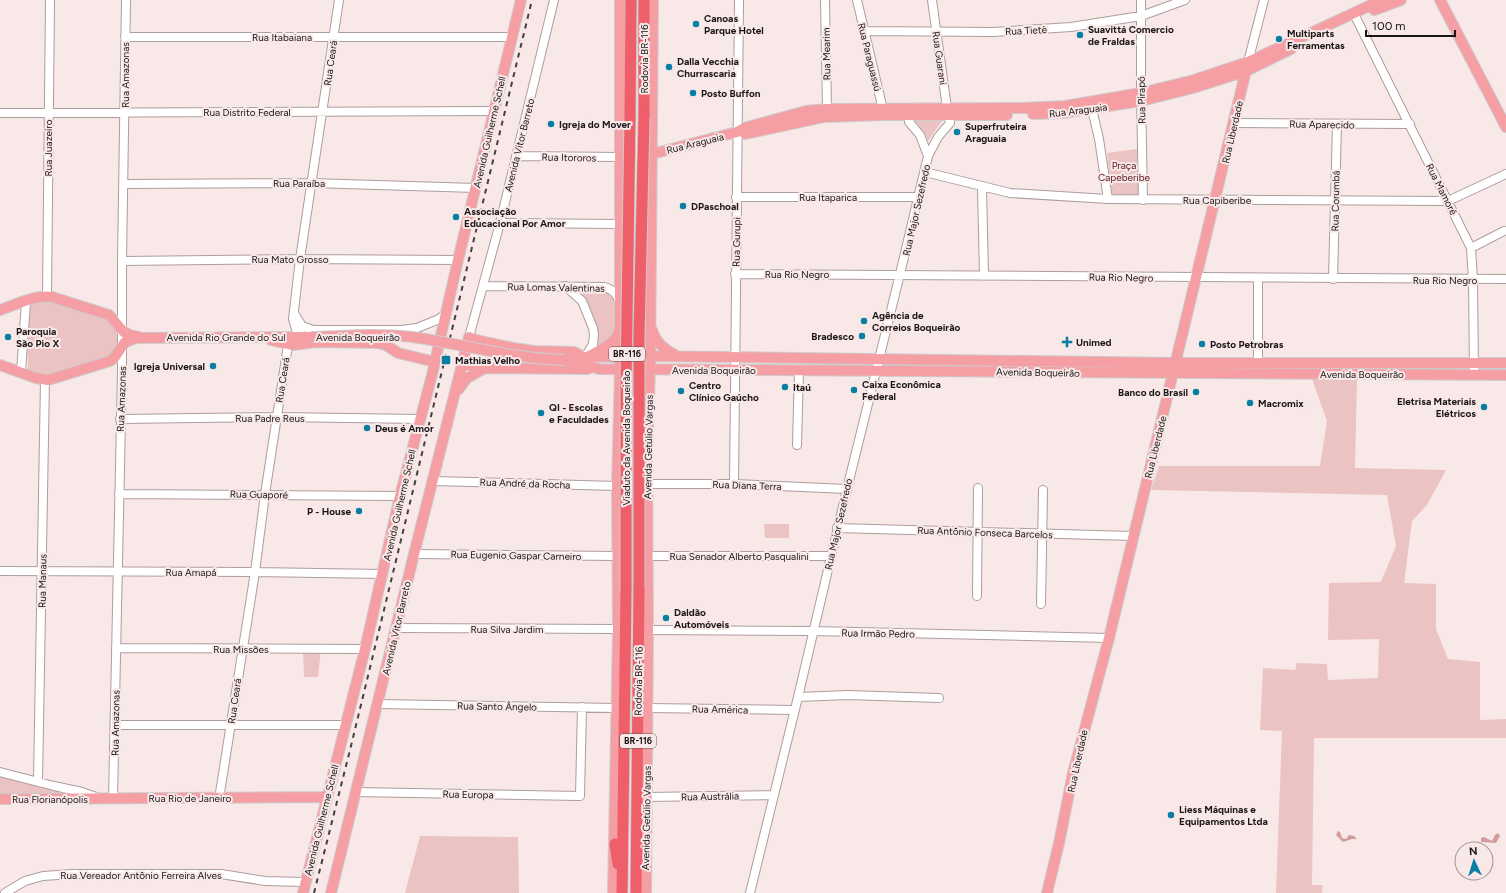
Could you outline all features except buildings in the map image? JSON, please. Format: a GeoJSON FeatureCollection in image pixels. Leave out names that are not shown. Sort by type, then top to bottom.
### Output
{"type":"FeatureCollection","features":[{"type":"Feature","properties":{"kind":"highway","name":"Rodovia BR-116"},"geometry":{"type":"LineString","coordinates":[[630,0],[630,117]]}},
{"type":"Feature","properties":{"kind":"highway","name":"Rodovia BR-116"},"geometry":{"type":"LineString","coordinates":[[644,0],[644,117]]}},
{"type":"Feature","properties":{"kind":"highway","name":"Viaduto da Avenida Boqueirão"},"geometry":{"type":"LineString","coordinates":[[626,591],[626,383],[630,117]]}},
{"type":"Feature","properties":{"kind":"highway","name":"Viaduto da Avenida Boqueirão"},"geometry":{"type":"LineString","coordinates":[[639,589],[639,336],[644,117]]}},
{"type":"Feature","properties":{"kind":"highway","name":"Rodovia BR-116"},"geometry":{"type":"LineString","coordinates":[[637,893],[639,589]]}},
{"type":"Feature","properties":{"kind":"highway","name":"Rodovia BR-116"},"geometry":{"type":"LineString","coordinates":[[622,893],[626,591]]}},
{"type":"Feature","properties":{"kind":"highway","name":"BR-116"},"geometry":{"type":"LineString","coordinates":[[615,844],[622,893]]}},
{"type":"Feature","properties":{"kind":"highway","name":"BR-116"},"geometry":{"type":"LineString","coordinates":[[637,893],[645,845]]}},
{"type":"Feature","properties":{"kind":"main road","name":"Avenida Guilherme Schell"},"geometry":{"type":"LineString","coordinates":[[303,893],[365,648],[400,496],[435,362],[521,0]]}},
{"type":"Feature","properties":{"kind":"main road"},"geometry":{"type":"LineString","coordinates":[[613,893],[618,629],[617,486],[620,382],[620,0]]}},
{"type":"Feature","properties":{"kind":"main road","name":"Avenida Getúlio Vargas"},"geometry":{"type":"LineString","coordinates":[[646,893],[645,845],[648,630],[647,484],[650,382],[652,0]]}},
{"type":"Feature","properties":{"kind":"main road","name":"Rua Araguaia"},"geometry":{"type":"LineString","coordinates":[[1247,66],[1382,0]]}},
{"type":"Feature","properties":{"kind":"main road","name":"Rua Araguaia"},"geometry":{"type":"LineString","coordinates":[[737,132],[744,135],[824,117],[884,111],[896,115],[968,115],[1063,113],[1092,109],[1141,97],[1194,80],[1247,66],[1401,0]]}},
{"type":"Feature","properties":{"kind":"main road"},"geometry":{"type":"LineString","coordinates":[[1440,0],[1506,127]]}},
{"type":"Feature","properties":{"kind":"main road","name":"Rua Liberdade"},"geometry":{"type":"LineString","coordinates":[[1047,893],[1073,773],[1176,363],[1247,66]]}},
{"type":"Feature","properties":{"kind":"main road","name":"Rua Araguaia"},"geometry":{"type":"LineString","coordinates":[[948,115],[1023,108],[1065,106],[1141,97]]}},
{"type":"Feature","properties":{"kind":"main road","name":"Rua Araguaia"},"geometry":{"type":"LineString","coordinates":[[652,154],[737,132],[744,128],[806,111],[827,109],[884,111],[909,115]]}},
{"type":"Feature","properties":{"kind":"main road"},"geometry":{"type":"LineString","coordinates":[[0,310],[47,296]]}},
{"type":"Feature","properties":{"kind":"main road","name":"Avenida Rio Grande do Sul"},"geometry":{"type":"LineString","coordinates":[[47,296],[107,314],[112,317],[122,330],[130,335],[141,338]]}},
{"type":"Feature","properties":{"kind":"main road"},"geometry":{"type":"LineString","coordinates":[[620,317],[627,326],[636,329],[641,327],[650,318]]}},
{"type":"Feature","properties":{"kind":"main road"},"geometry":{"type":"LineString","coordinates":[[650,318],[656,340],[666,350],[679,357]]}},
{"type":"Feature","properties":{"kind":"main road"},"geometry":{"type":"LineString","coordinates":[[471,339],[523,349],[574,352],[585,357],[610,344],[620,329]]}},
{"type":"Feature","properties":{"kind":"main road"},"geometry":{"type":"LineString","coordinates":[[252,336],[288,345],[316,342],[378,343],[388,346],[398,353],[435,362]]}},
{"type":"Feature","properties":{"kind":"main road","name":"Avenida Rio Grande do Sul"},"geometry":{"type":"LineString","coordinates":[[122,345],[128,341],[141,338],[252,336],[308,337]]}},
{"type":"Feature","properties":{"kind":"main road","name":"Avenida Boqueirão"},"geometry":{"type":"LineString","coordinates":[[308,337],[390,336],[412,338],[522,357],[568,360],[602,369],[1506,375]]}},
{"type":"Feature","properties":{"kind":"main road","name":"Avenida Vitor Barreto"},"geometry":{"type":"LineString","coordinates":[[331,893],[462,364],[471,339]]}},
{"type":"Feature","properties":{"kind":"main road"},"geometry":{"type":"LineString","coordinates":[[0,365],[45,380],[110,361],[115,357],[122,345]]}},
{"type":"Feature","properties":{"kind":"main road","name":"Avenida Boqueirão"},"geometry":{"type":"LineString","coordinates":[[568,360],[585,357],[650,356],[1176,363],[1506,363]]}},
{"type":"Feature","properties":{"kind":"main road"},"geometry":{"type":"LineString","coordinates":[[462,364],[485,368],[602,369],[616,374],[620,382]]}},
{"type":"Feature","properties":{"kind":"main road"},"geometry":{"type":"LineString","coordinates":[[455,395],[467,378],[485,368]]}},
{"type":"Feature","properties":{"kind":"main road"},"geometry":{"type":"LineString","coordinates":[[650,382],[654,375],[664,369]]}},
{"type":"Feature","properties":{"kind":"main road"},"geometry":{"type":"LineString","coordinates":[[619,409],[629,399],[637,397],[644,400],[649,409]]}},
{"type":"Feature","properties":{"kind":"main road","name":"Rua Rio de Janeiro"},"geometry":{"type":"LineString","coordinates":[[101,799],[327,797]]}},
{"type":"Feature","properties":{"kind":"main road","name":"Rua Florianópolis"},"geometry":{"type":"LineString","coordinates":[[0,800],[101,799]]}},
{"type":"Feature","properties":{"kind":"street","name":"Rua Juazeiro"},"geometry":{"type":"LineString","coordinates":[[47,296],[50,0]]}},
{"type":"Feature","properties":{"kind":"street","name":"Rua Amazonas"},"geometry":{"type":"LineString","coordinates":[[113,799],[122,345],[126,0]]}},
{"type":"Feature","properties":{"kind":"street","name":"Rua Ceará"},"geometry":{"type":"LineString","coordinates":[[308,337],[298,331],[294,324],[294,313],[300,259],[339,0]]}},
{"type":"Feature","properties":{"kind":"street","name":"Avenida Vitor Barreto"},"geometry":{"type":"LineString","coordinates":[[471,339],[554,0]]}},
{"type":"Feature","properties":{"kind":"street","name":"Rua Gurupi"},"geometry":{"type":"LineString","coordinates":[[734,484],[734,358],[739,0]]}},
{"type":"Feature","properties":{"kind":"street","name":"Rua Mearim"},"geometry":{"type":"LineString","coordinates":[[825,0],[827,109]]}},
{"type":"Feature","properties":{"kind":"street","name":"Rua Paraguassú"},"geometry":{"type":"LineString","coordinates":[[857,0],[884,111]]}},
{"type":"Feature","properties":{"kind":"street","name":"Rua Guarani"},"geometry":{"type":"LineString","coordinates":[[932,0],[948,115]]}},
{"type":"Feature","properties":{"kind":"street","name":"Rua Pirapó"},"geometry":{"type":"LineString","coordinates":[[1141,0],[1143,200]]}},
{"type":"Feature","properties":{"kind":"street","name":"Rua Tietê"},"geometry":{"type":"LineString","coordinates":[[864,31],[993,32],[1071,27],[1141,16],[1185,0]]}},
{"type":"Feature","properties":{"kind":"street","name":"Rua Liberdade"},"geometry":{"type":"LineString","coordinates":[[1247,66],[1264,0]]}},
{"type":"Feature","properties":{"kind":"street","name":"Rua Mamoré"},"geometry":{"type":"LineString","coordinates":[[1356,18],[1410,124],[1470,248],[1473,280],[1474,374]]}},
{"type":"Feature","properties":{"kind":"street","name":"Rua Itabaiana"},"geometry":{"type":"LineString","coordinates":[[125,37],[512,37]]}},
{"type":"Feature","properties":{"kind":"street"},"geometry":{"type":"LineString","coordinates":[[1092,109],[1099,139],[1108,199]]}},
{"type":"Feature","properties":{"kind":"street","name":"Rua Distrito Federal"},"geometry":{"type":"LineString","coordinates":[[0,112],[494,111]]}},
{"type":"Feature","properties":{"kind":"street","name":"Rua Major Sezefredo"},"geometry":{"type":"LineString","coordinates":[[909,115],[928,156]]}},
{"type":"Feature","properties":{"kind":"street","name":"Rua Major Sezefredo"},"geometry":{"type":"LineString","coordinates":[[750,893],[928,156],[948,115]]}},
{"type":"Feature","properties":{"kind":"street","name":"Rua Aparecido"},"geometry":{"type":"LineString","coordinates":[[1234,123],[1410,124]]}},
{"type":"Feature","properties":{"kind":"street","name":"Rua Corumbá"},"geometry":{"type":"LineString","coordinates":[[1333,279],[1337,124]]}},
{"type":"Feature","properties":{"kind":"street","name":"Rua Itororos"},"geometry":{"type":"LineString","coordinates":[[517,156],[620,157]]}},
{"type":"Feature","properties":{"kind":"street","name":"Rua Capiberibe"},"geometry":{"type":"LineString","coordinates":[[924,172],[1010,193],[1143,200],[1336,201],[1448,201],[1506,174]]}},
{"type":"Feature","properties":{"kind":"street","name":"Rua Paraíba"},"geometry":{"type":"LineString","coordinates":[[123,184],[311,183],[476,188]]}},
{"type":"Feature","properties":{"kind":"street"},"geometry":{"type":"LineString","coordinates":[[982,187],[984,276]]}},
{"type":"Feature","properties":{"kind":"street","name":"Rua Itaparica"},"geometry":{"type":"LineString","coordinates":[[736,197],[919,197]]}},
{"type":"Feature","properties":{"kind":"street"},"geometry":{"type":"LineString","coordinates":[[500,223],[619,224]]}},
{"type":"Feature","properties":{"kind":"street"},"geometry":{"type":"LineString","coordinates":[[1470,248],[1504,231]]}},
{"type":"Feature","properties":{"kind":"street","name":"Rua Mato Grosso"},"geometry":{"type":"LineString","coordinates":[[122,261],[300,259],[458,260]]}},
{"type":"Feature","properties":{"kind":"street","name":"Rua Rio Negro"},"geometry":{"type":"LineString","coordinates":[[736,274],[900,274],[1473,280],[1506,279]]}},
{"type":"Feature","properties":{"kind":"street"},"geometry":{"type":"LineString","coordinates":[[1258,278],[1258,363]]}},
{"type":"Feature","properties":{"kind":"street","name":"Rua Lomas Valentinas"},"geometry":{"type":"LineString","coordinates":[[483,286],[565,286],[609,288],[616,294],[620,303]]}},
{"type":"Feature","properties":{"kind":"street"},"geometry":{"type":"LineString","coordinates":[[565,286],[582,301],[593,328],[593,344],[585,357]]}},
{"type":"Feature","properties":{"kind":"street"},"geometry":{"type":"LineString","coordinates":[[21,372],[26,302]]}},
{"type":"Feature","properties":{"kind":"street"},"geometry":{"type":"LineString","coordinates":[[294,313],[302,326],[313,330],[401,330],[417,328],[437,320],[446,314]]}},
{"type":"Feature","properties":{"kind":"street","name":"Rua Ceará"},"geometry":{"type":"LineString","coordinates":[[219,798],[255,572],[276,417],[288,345],[293,340],[308,337]]}},
{"type":"Feature","properties":{"kind":"street"},"geometry":{"type":"LineString","coordinates":[[797,445],[799,370]]}},
{"type":"Feature","properties":{"kind":"street","name":"Rua Manaus"},"geometry":{"type":"LineString","coordinates":[[38,782],[45,380]]}},
{"type":"Feature","properties":{"kind":"street","name":"Rua Padre Reus"},"geometry":{"type":"LineString","coordinates":[[120,419],[276,417],[420,419]]}},
{"type":"Feature","properties":{"kind":"street","name":"Rua André da Rocha"},"geometry":{"type":"LineString","coordinates":[[433,481],[617,486]]}},
{"type":"Feature","properties":{"kind":"street","name":"Rua Diana Terra"},"geometry":{"type":"LineString","coordinates":[[647,484],[734,484],[847,489]]}},
{"type":"Feature","properties":{"kind":"street"},"geometry":{"type":"LineString","coordinates":[[977,596],[978,488]]}},
{"type":"Feature","properties":{"kind":"street"},"geometry":{"type":"LineString","coordinates":[[1042,604],[1043,490]]}},
{"type":"Feature","properties":{"kind":"street","name":"Rua Guaporé"},"geometry":{"type":"LineString","coordinates":[[119,494],[400,496]]}},
{"type":"Feature","properties":{"kind":"street","name":"Rua Antônio Fonseca Barcelos"},"geometry":{"type":"LineString","coordinates":[[837,528],[1133,536]]}},
{"type":"Feature","properties":{"kind":"street","name":"Rua Eugenio Gaspar Carneiro"},"geometry":{"type":"LineString","coordinates":[[414,554],[618,556]]}},
{"type":"Feature","properties":{"kind":"street","name":"Rua Senador Alberto Pasqualini"},"geometry":{"type":"LineString","coordinates":[[647,556],[831,556]]}},
{"type":"Feature","properties":{"kind":"street","name":"Rua Amapá"},"geometry":{"type":"LineString","coordinates":[[0,571],[382,574]]}},
{"type":"Feature","properties":{"kind":"street","name":"Rua Silva Jardim"},"geometry":{"type":"LineString","coordinates":[[396,628],[618,629]]}},
{"type":"Feature","properties":{"kind":"street","name":"Rua Irmão Pedro"},"geometry":{"type":"LineString","coordinates":[[648,630],[813,631],[1108,638]]}},
{"type":"Feature","properties":{"kind":"street","name":"Rua Missões"},"geometry":{"type":"LineString","coordinates":[[116,648],[365,648]]}},
{"type":"Feature","properties":{"kind":"street"},"geometry":{"type":"LineString","coordinates":[[798,697],[848,695],[939,698]]}},
{"type":"Feature","properties":{"kind":"street","name":"Rua Santo Ângelo"},"geometry":{"type":"LineString","coordinates":[[378,704],[616,708]]}},
{"type":"Feature","properties":{"kind":"street","name":"Rua Europa"},"geometry":{"type":"LineString","coordinates":[[355,792],[580,796],[582,707]]}},
{"type":"Feature","properties":{"kind":"street","name":"Rua América"},"geometry":{"type":"LineString","coordinates":[[647,708],[794,710]]}},
{"type":"Feature","properties":{"kind":"street"},"geometry":{"type":"LineString","coordinates":[[115,725],[345,725]]}},
{"type":"Feature","properties":{"kind":"street","name":"Rua Rio de Janeiro"},"geometry":{"type":"LineString","coordinates":[[0,772],[82,792],[101,799]]}},
{"type":"Feature","properties":{"kind":"street"},"geometry":{"type":"LineString","coordinates":[[54,786],[64,794],[63,800]]}},
{"type":"Feature","properties":{"kind":"street","name":"Rua Austrália"},"geometry":{"type":"LineString","coordinates":[[646,797],[774,795]]}},
{"type":"Feature","properties":{"kind":"street","name":"Rua Vereador Antônio Ferreira Alves"},"geometry":{"type":"LineString","coordinates":[[5,893],[25,881],[43,876],[72,874],[221,874],[265,881],[305,882]]}},
{"type":"Feature","properties":{"kind":"green space"},"geometry":{"type":"Polygon","coordinates":[[[911,118],[944,118],[928,141],[921,128],[911,118]]]}},
{"type":"Feature","properties":{"kind":"green space","name":"Praça Capeberibe"},"geometry":{"type":"Polygon","coordinates":[[[1137,149],[1139,194],[1112,194],[1107,153],[1137,149]]]}},
{"type":"Feature","properties":{"kind":"green space"},"geometry":{"type":"Polygon","coordinates":[[[595,289],[607,291],[613,296],[616,305],[616,323],[614,332],[606,342],[595,347],[586,302],[579,290],[595,289]]]}},
{"type":"Feature","properties":{"kind":"green space"},"geometry":{"type":"Polygon","coordinates":[[[47,297],[107,316],[117,327],[118,343],[111,358],[46,376],[28,372],[27,305],[47,297]]]}},
{"type":"Feature","properties":{"kind":"green space"},"geometry":{"type":"Polygon","coordinates":[[[1312,379],[1357,379],[1355,468],[1446,470],[1427,505],[1412,521],[1404,583],[1436,584],[1436,629],[1448,659],[1480,662],[1480,720],[1506,719],[1506,738],[1314,738],[1312,885],[1323,885],[1322,893],[1276,893],[1282,731],[1260,730],[1263,668],[1295,670],[1297,663],[1327,664],[1328,680],[1378,678],[1379,639],[1328,640],[1329,583],[1381,582],[1396,546],[1387,495],[1151,490],[1159,466],[1320,466],[1327,421],[1312,379]]]}},
{"type":"Feature","properties":{"kind":"green space"},"geometry":{"type":"Polygon","coordinates":[[[764,524],[789,524],[789,538],[765,538],[764,524]]]}},
{"type":"Feature","properties":{"kind":"green space"},"geometry":{"type":"Polygon","coordinates":[[[321,649],[318,677],[304,677],[303,650],[321,649]]]}},
{"type":"Feature","properties":{"kind":"green space"},"geometry":{"type":"Polygon","coordinates":[[[0,773],[59,790],[60,795],[0,797],[0,773]]]}},
{"type":"Feature","properties":{"kind":"green space"},"geometry":{"type":"Polygon","coordinates":[[[420,836],[518,837],[519,893],[405,893],[420,836]]]}},
{"type":"Feature","properties":{"kind":"shaded area"},"geometry":{"type":"Polygon","coordinates":[[[1338,831],[1340,832],[1342,838],[1346,839],[1349,835],[1354,836],[1357,839],[1343,842],[1336,835],[1338,831]]]}},
{"type":"Feature","properties":{"kind":"shaded area"},"geometry":{"type":"Polygon","coordinates":[[[1498,833],[1500,836],[1496,843],[1492,841],[1498,833]]]}},
{"type":"Feature","properties":{"kind":"shaded area"},"geometry":{"type":"Polygon","coordinates":[[[1484,837],[1492,841],[1481,841],[1481,838],[1484,837]]]}},
{"type":"Feature","properties":{"kind":"railway"},"geometry":{"type":"LineString","coordinates":[[314,893],[532,0]]}},
{"type":"Feature","properties":{"kind":"place","name":"Canoas Parque Hotel"},"geometry":{"type":"Point","coordinates":[696,24]}},
{"type":"Feature","properties":{"kind":"place","name":"Suavittá Comercio de Fraldas"},"geometry":{"type":"Point","coordinates":[1080,35]}},
{"type":"Feature","properties":{"kind":"place","name":"Multiparts Ferramentas"},"geometry":{"type":"Point","coordinates":[1279,39]}},
{"type":"Feature","properties":{"kind":"place","name":"Dalla Vecchia Churrascaria"},"geometry":{"type":"Point","coordinates":[669,67]}},
{"type":"Feature","properties":{"kind":"place","name":"Posto Buffon"},"geometry":{"type":"Point","coordinates":[693,93]}},
{"type":"Feature","properties":{"kind":"place","name":"Igreja do Mover"},"geometry":{"type":"Point","coordinates":[551,124]}},
{"type":"Feature","properties":{"kind":"place","name":"Superfruteira Araguaia"},"geometry":{"type":"Point","coordinates":[957,132]}},
{"type":"Feature","properties":{"kind":"place","name":"DPaschoal"},"geometry":{"type":"Point","coordinates":[683,206]}},
{"type":"Feature","properties":{"kind":"place","name":"Associação Educacional Por Amor"},"geometry":{"type":"Point","coordinates":[456,217]}},
{"type":"Feature","properties":{"kind":"place","name":"Agência de Correios Boqueirão"},"geometry":{"type":"Point","coordinates":[864,321]}},
{"type":"Feature","properties":{"kind":"place","name":"Bradesco"},"geometry":{"type":"Point","coordinates":[862,336]}},
{"type":"Feature","properties":{"kind":"place","name":"Paroquia São Pio X"},"geometry":{"type":"Point","coordinates":[8,337]}},
{"type":"Feature","properties":{"kind":"place","name":"Unimed"},"geometry":{"type":"Point","coordinates":[1067,342]}},
{"type":"Feature","properties":{"kind":"place","name":"Posto Petrobras"},"geometry":{"type":"Point","coordinates":[1202,344]}},
{"type":"Feature","properties":{"kind":"place","name":"Mathias Velho"},"geometry":{"type":"Point","coordinates":[446,360]}},
{"type":"Feature","properties":{"kind":"place","name":"Igreja Universal"},"geometry":{"type":"Point","coordinates":[213,366]}},
{"type":"Feature","properties":{"kind":"place","name":"Itaú"},"geometry":{"type":"Point","coordinates":[785,387]}},
{"type":"Feature","properties":{"kind":"place","name":"Caixa Econômica Federal"},"geometry":{"type":"Point","coordinates":[854,390]}},
{"type":"Feature","properties":{"kind":"place","name":"Centro Clínico Gaúcho"},"geometry":{"type":"Point","coordinates":[681,391]}},
{"type":"Feature","properties":{"kind":"place","name":"Banco do Brasil"},"geometry":{"type":"Point","coordinates":[1196,392]}},
{"type":"Feature","properties":{"kind":"place","name":"Macromix"},"geometry":{"type":"Point","coordinates":[1250,403]}},
{"type":"Feature","properties":{"kind":"place","name":"Eletrisa Materiais Elétricos"},"geometry":{"type":"Point","coordinates":[1484,407]}},
{"type":"Feature","properties":{"kind":"place","name":"QI - Escolas e Faculdades"},"geometry":{"type":"Point","coordinates":[541,413]}},
{"type":"Feature","properties":{"kind":"place","name":"Deus é Amor"},"geometry":{"type":"Point","coordinates":[367,428]}},
{"type":"Feature","properties":{"kind":"place","name":"P - House"},"geometry":{"type":"Point","coordinates":[359,511]}},
{"type":"Feature","properties":{"kind":"place","name":"Daldão Automóveis"},"geometry":{"type":"Point","coordinates":[666,618]}},
{"type":"Feature","properties":{"kind":"place","name":"Liess Máquinas e Equipamentos Ltda"},"geometry":{"type":"Point","coordinates":[1171,815]}}]}
